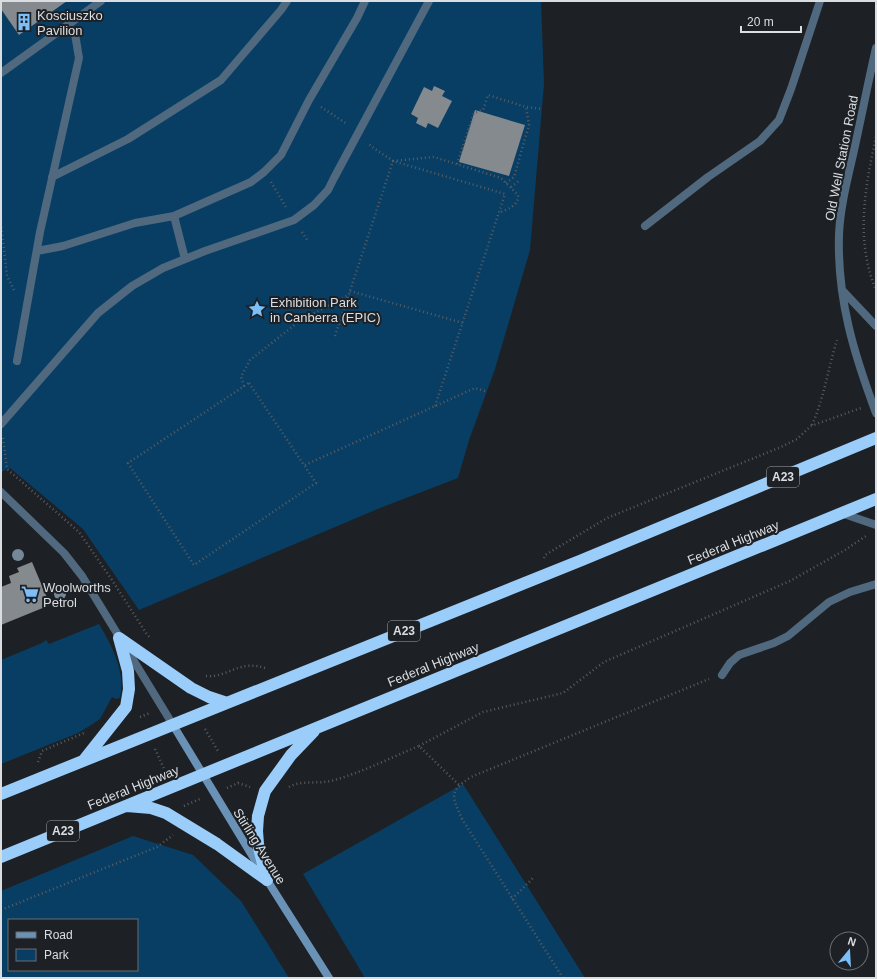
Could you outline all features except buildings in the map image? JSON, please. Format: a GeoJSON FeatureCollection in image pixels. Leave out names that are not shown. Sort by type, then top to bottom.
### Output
{"type":"FeatureCollection","features":[{"type":"Feature","properties":{"kind":"highway","name":"A23"},"geometry":{"type":"LineString","coordinates":[[1,794],[611,548],[876,438]]}},
{"type":"Feature","properties":{"kind":"highway","name":"Federal Highway"},"geometry":{"type":"LineString","coordinates":[[1,857],[876,499]]}},
{"type":"Feature","properties":{"kind":"highway"},"geometry":{"type":"LineString","coordinates":[[119,638],[191,688],[209,697],[227,703]]}},
{"type":"Feature","properties":{"kind":"highway"},"geometry":{"type":"LineString","coordinates":[[83,760],[126,707],[130,689],[128,671],[119,638]]}},
{"type":"Feature","properties":{"kind":"highway"},"geometry":{"type":"LineString","coordinates":[[267,880],[258,844],[257,831],[258,816],[265,791],[291,755],[317,727]]}},
{"type":"Feature","properties":{"kind":"highway"},"geometry":{"type":"LineString","coordinates":[[126,806],[151,808],[166,813],[217,844],[267,880]]}},
{"type":"Feature","properties":{"kind":"street"},"geometry":{"type":"LineString","coordinates":[[1,73],[101,1]]}},
{"type":"Feature","properties":{"kind":"street"},"geometry":{"type":"LineString","coordinates":[[52,177],[128,139],[221,80],[287,1]]}},
{"type":"Feature","properties":{"kind":"street"},"geometry":{"type":"LineString","coordinates":[[37,251],[63,246],[135,223],[174,216],[251,182],[264,172],[281,155],[309,100],[357,18],[365,1]]}},
{"type":"Feature","properties":{"kind":"street"},"geometry":{"type":"LineString","coordinates":[[1,424],[98,313],[132,286],[163,268],[185,259],[294,220],[314,205],[328,190],[429,1]]}},
{"type":"Feature","properties":{"kind":"street"},"geometry":{"type":"LineString","coordinates":[[645,226],[708,177],[760,141],[778,120],[791,89],[820,1]]}},
{"type":"Feature","properties":{"kind":"street"},"geometry":{"type":"LineString","coordinates":[[17,361],[52,177],[79,58],[75,34]]}},
{"type":"Feature","properties":{"kind":"street","name":"Old Well Station Road"},"geometry":{"type":"LineString","coordinates":[[876,48],[842,207],[839,235],[842,290],[846,313],[855,353],[876,413]]}},
{"type":"Feature","properties":{"kind":"street"},"geometry":{"type":"LineString","coordinates":[[174,216],[185,259]]}},
{"type":"Feature","properties":{"kind":"street"},"geometry":{"type":"LineString","coordinates":[[842,290],[876,326]]}},
{"type":"Feature","properties":{"kind":"street"},"geometry":{"type":"LineString","coordinates":[[1,492],[64,553],[82,576],[173,724]]}},
{"type":"Feature","properties":{"kind":"street"},"geometry":{"type":"LineString","coordinates":[[841,513],[876,525]]}},
{"type":"Feature","properties":{"kind":"street"},"geometry":{"type":"LineString","coordinates":[[722,675],[730,663],[739,655],[774,643],[788,636],[829,602],[850,592],[876,584]]}},
{"type":"Feature","properties":{"kind":"street","name":"Stirling Avenue"},"geometry":{"type":"LineString","coordinates":[[173,724],[267,880],[329,978]]}},
{"type":"Feature","properties":{"kind":"path"},"geometry":{"type":"LineString","coordinates":[[457,164],[474,113],[483,110],[488,95],[526,107],[542,109]]}},
{"type":"Feature","properties":{"kind":"path"},"geometry":{"type":"LineString","coordinates":[[309,100],[350,125],[375,150],[393,161],[505,194],[435,406]]}},
{"type":"Feature","properties":{"kind":"path"},"geometry":{"type":"LineString","coordinates":[[506,183],[514,177],[529,125],[526,107]]}},
{"type":"Feature","properties":{"kind":"path"},"geometry":{"type":"LineString","coordinates":[[876,137],[866,189],[863,216],[868,265],[876,290]]}},
{"type":"Feature","properties":{"kind":"path"},"geometry":{"type":"LineString","coordinates":[[393,161],[434,157],[500,178],[518,195],[519,200],[516,204],[498,213]]}},
{"type":"Feature","properties":{"kind":"path"},"geometry":{"type":"LineString","coordinates":[[335,336],[393,161]]}},
{"type":"Feature","properties":{"kind":"path"},"geometry":{"type":"LineString","coordinates":[[511,187],[520,180]]}},
{"type":"Feature","properties":{"kind":"path"},"geometry":{"type":"LineString","coordinates":[[1,223],[7,276],[25,314]]}},
{"type":"Feature","properties":{"kind":"path"},"geometry":{"type":"LineString","coordinates":[[350,291],[463,323]]}},
{"type":"Feature","properties":{"kind":"path"},"geometry":{"type":"LineString","coordinates":[[244,386],[241,377],[250,360],[301,320],[349,295]]}},
{"type":"Feature","properties":{"kind":"path"},"geometry":{"type":"LineString","coordinates":[[811,426],[824,391],[832,356],[846,313]]}},
{"type":"Feature","properties":{"kind":"path"},"geometry":{"type":"LineString","coordinates":[[249,383],[316,482],[194,565],[128,463],[244,386],[249,383]]}},
{"type":"Feature","properties":{"kind":"path"},"geometry":{"type":"LineString","coordinates":[[305,465],[475,388],[484,391]]}},
{"type":"Feature","properties":{"kind":"path"},"geometry":{"type":"LineString","coordinates":[[532,579],[545,555],[607,518],[781,448],[797,439],[811,426],[872,404]]}},
{"type":"Feature","properties":{"kind":"path"},"geometry":{"type":"LineString","coordinates":[[1,433],[4,439],[7,469],[79,532],[154,643]]}},
{"type":"Feature","properties":{"kind":"path"},"geometry":{"type":"LineString","coordinates":[[284,790],[294,784],[329,781],[361,771],[419,746],[483,712],[562,693],[604,662],[790,581],[845,550],[870,533]]}},
{"type":"Feature","properties":{"kind":"path"},"geometry":{"type":"LineString","coordinates":[[206,676],[213,677],[240,667],[257,665],[289,678]]}},
{"type":"Feature","properties":{"kind":"path"},"geometry":{"type":"LineString","coordinates":[[563,978],[462,819],[454,802],[454,793],[460,785],[478,774],[722,675]]}},
{"type":"Feature","properties":{"kind":"path"},"geometry":{"type":"LineString","coordinates":[[196,715],[238,783]]}},
{"type":"Feature","properties":{"kind":"path"},"geometry":{"type":"LineString","coordinates":[[1,910],[157,847],[178,832],[186,812],[139,717]]}},
{"type":"Feature","properties":{"kind":"path"},"geometry":{"type":"LineString","coordinates":[[32,781],[42,751],[88,731]]}},
{"type":"Feature","properties":{"kind":"path"},"geometry":{"type":"LineString","coordinates":[[419,746],[460,785]]}},
{"type":"Feature","properties":{"kind":"path"},"geometry":{"type":"LineString","coordinates":[[512,899],[533,878]]}},
{"type":"Feature","properties":{"kind":"green space","name":"Exhibition Park in Canberra (EPIC)"},"geometry":{"type":"Polygon","coordinates":[[[1,1],[541,1],[544,84],[530,250],[495,369],[469,440],[458,478],[380,508],[139,610],[83,529],[10,468],[1,473],[1,1]]]}},
{"type":"Feature","properties":{"kind":"green space"},"geometry":{"type":"Polygon","coordinates":[[[99,624],[109,641],[117,660],[121,679],[120,698],[116,699],[112,697],[100,719],[78,733],[1,764],[1,660],[46,640],[49,644],[99,624]]]}},
{"type":"Feature","properties":{"kind":"green space"},"geometry":{"type":"Polygon","coordinates":[[[463,784],[585,978],[365,978],[303,874],[463,784]]]}},
{"type":"Feature","properties":{"kind":"green space"},"geometry":{"type":"Polygon","coordinates":[[[133,836],[193,855],[241,901],[289,978],[1,978],[1,891],[133,836]]]}},
{"type":"Feature","properties":{"kind":"place","name":"Kosciuszko Pavilion"},"geometry":{"type":"Point","coordinates":[24,22]}},
{"type":"Feature","properties":{"kind":"place","name":"Exhibition Park in Canberra (EPIC)"},"geometry":{"type":"Point","coordinates":[257,309]}},
{"type":"Feature","properties":{"kind":"place","name":"Woolworths Petrol"},"geometry":{"type":"Point","coordinates":[30,594]}}]}
